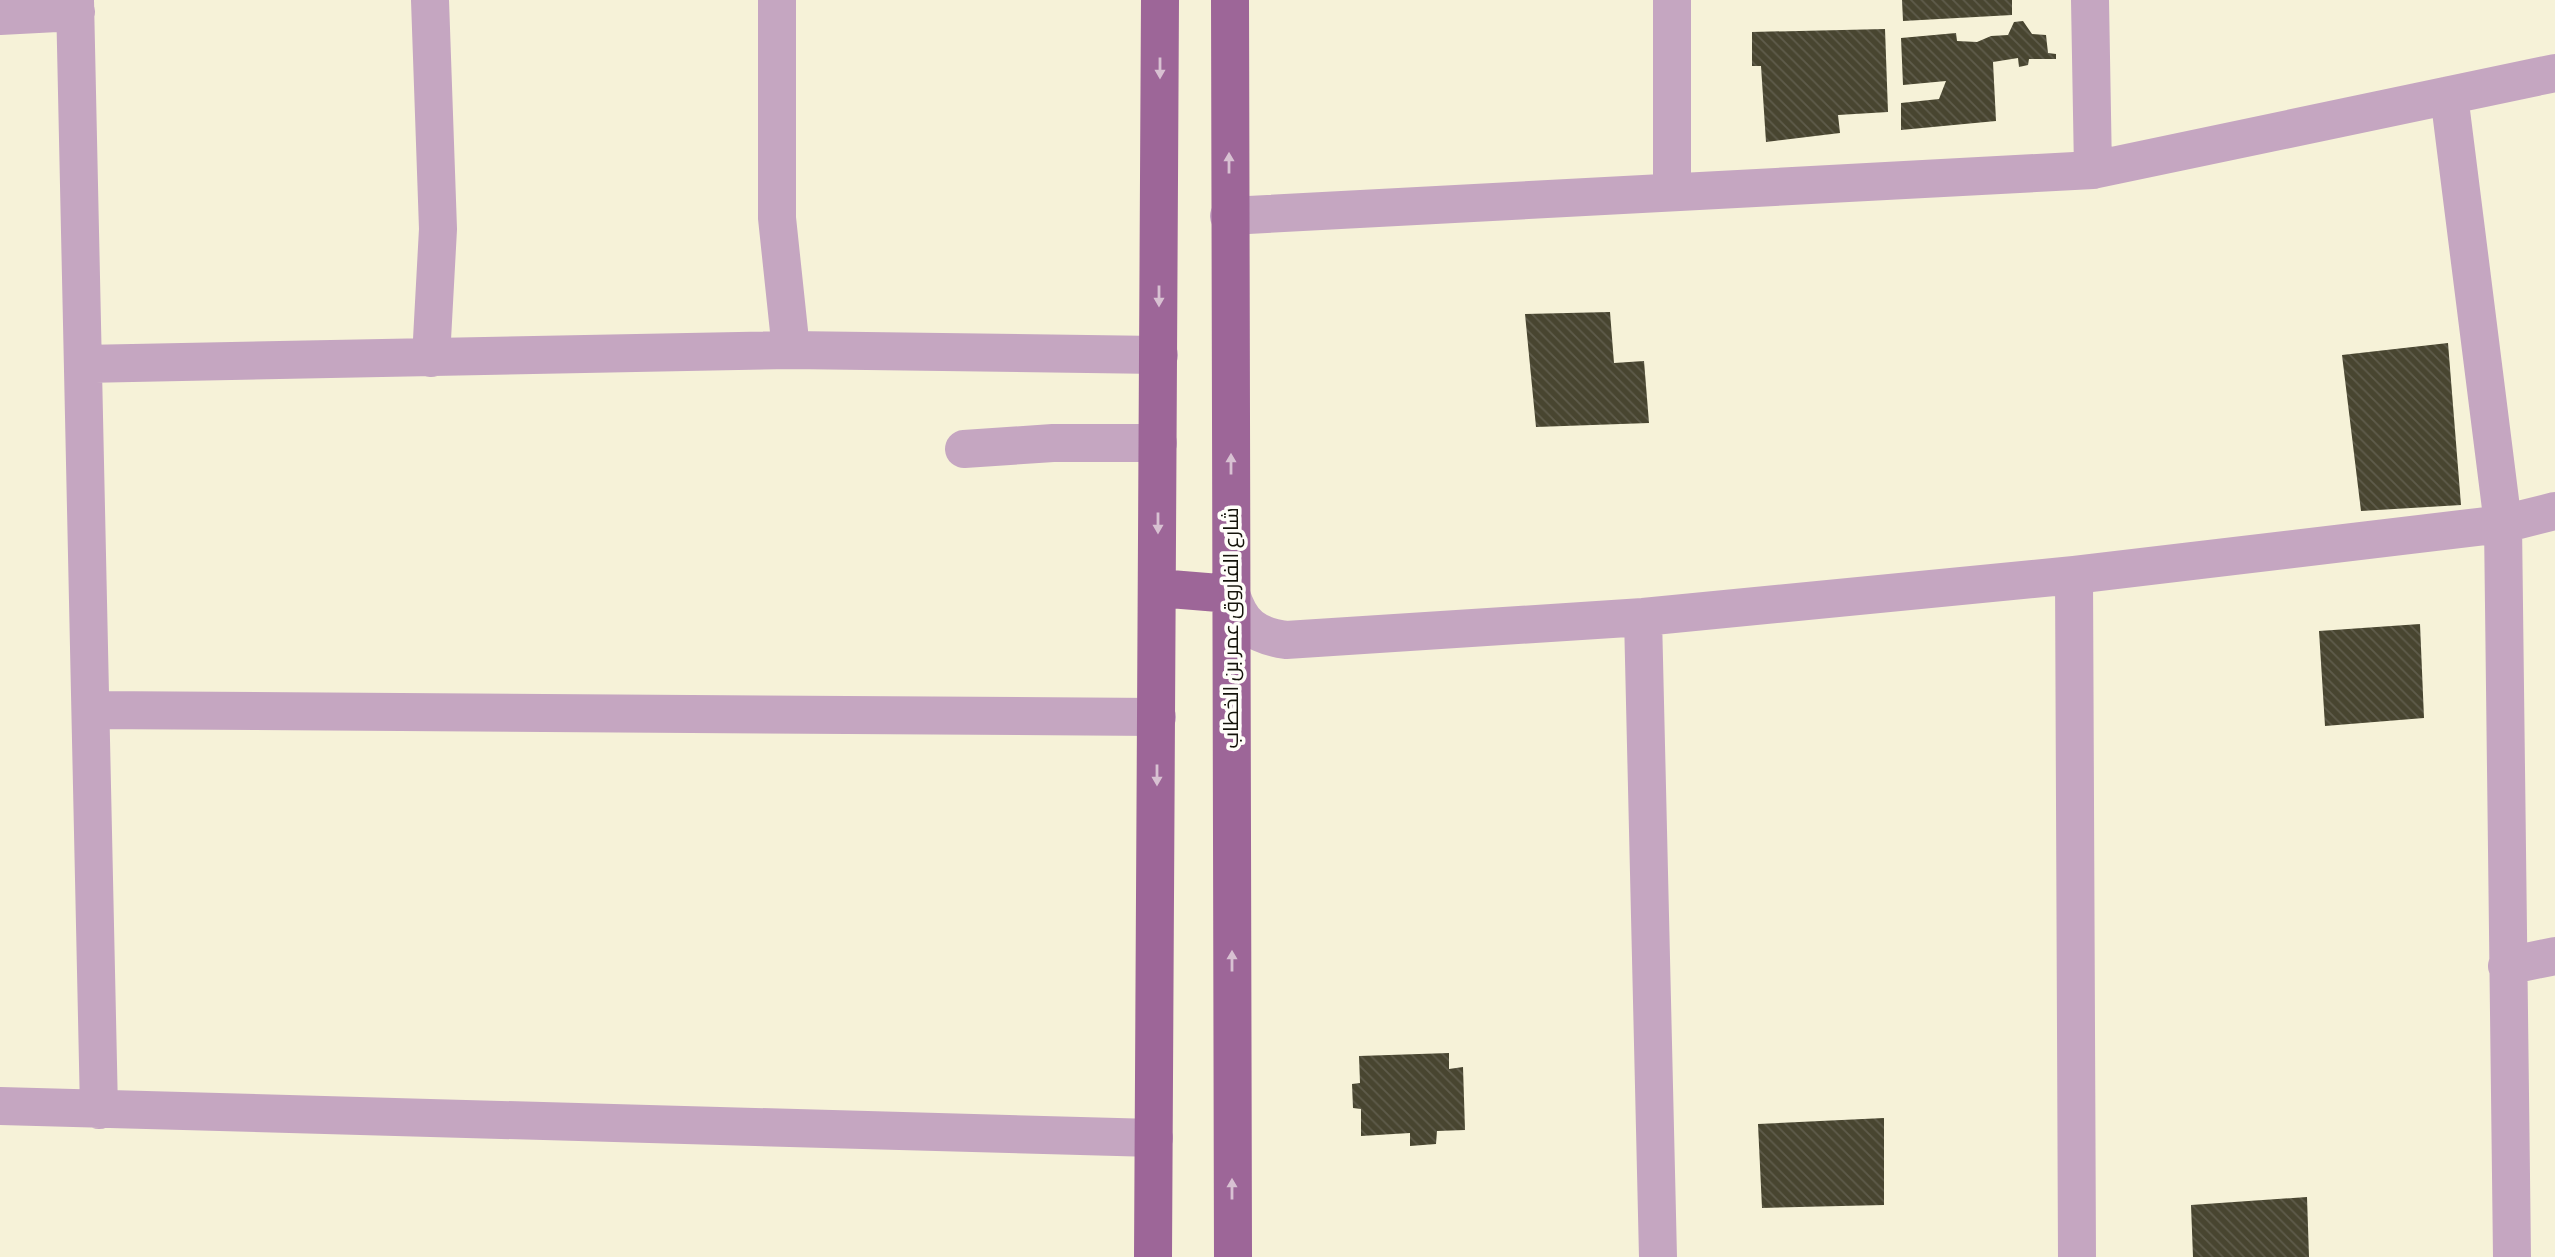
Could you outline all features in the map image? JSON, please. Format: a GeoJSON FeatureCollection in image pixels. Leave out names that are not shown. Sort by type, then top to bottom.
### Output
{"type":"FeatureCollection","features":[{"type":"Feature","properties":{"kind":"main road"},"geometry":{"type":"LineString","coordinates":[[1153,1257],[1160,0]]}},
{"type":"Feature","properties":{"kind":"main road","name":"شارع الفاروق عمر بن الخطاب"},"geometry":{"type":"LineString","coordinates":[[1230,0],[1233,1257]]}},
{"type":"Feature","properties":{"kind":"main road"},"geometry":{"type":"LineString","coordinates":[[1158,588],[1231,594]]}},
{"type":"Feature","properties":{"kind":"street"},"geometry":{"type":"LineString","coordinates":[[430,0],[438,229],[430,358]]}},
{"type":"Feature","properties":{"kind":"street"},"geometry":{"type":"LineString","coordinates":[[777,0],[777,218],[791,350]]}},
{"type":"Feature","properties":{"kind":"street"},"geometry":{"type":"LineString","coordinates":[[1672,0],[1672,192]]}},
{"type":"Feature","properties":{"kind":"street"},"geometry":{"type":"LineString","coordinates":[[2090,0],[2093,170]]}},
{"type":"Feature","properties":{"kind":"street"},"geometry":{"type":"LineString","coordinates":[[0,16],[75,6],[99,1110]]}},
{"type":"Feature","properties":{"kind":"street"},"geometry":{"type":"LineString","coordinates":[[1229,216],[2093,170],[2555,72]]}},
{"type":"Feature","properties":{"kind":"street"},"geometry":{"type":"LineString","coordinates":[[2449,95],[2504,524],[2512,1257]]}},
{"type":"Feature","properties":{"kind":"street"},"geometry":{"type":"LineString","coordinates":[[82,364],[791,350],[1159,355]]}},
{"type":"Feature","properties":{"kind":"street"},"geometry":{"type":"LineString","coordinates":[[964,449],[1053,443],[1158,443]]}},
{"type":"Feature","properties":{"kind":"street"},"geometry":{"type":"LineString","coordinates":[[1231,594],[1237,612],[1250,628],[1266,637],[1286,640],[1643,617],[2074,575],[2504,524],[2555,511]]}},
{"type":"Feature","properties":{"kind":"street"},"geometry":{"type":"LineString","coordinates":[[2074,575],[2077,1257]]}},
{"type":"Feature","properties":{"kind":"street"},"geometry":{"type":"LineString","coordinates":[[1643,617],[1658,1257]]}},
{"type":"Feature","properties":{"kind":"street"},"geometry":{"type":"LineString","coordinates":[[92,710],[1157,716]]}},
{"type":"Feature","properties":{"kind":"street"},"geometry":{"type":"LineString","coordinates":[[2507,966],[2555,956]]}},
{"type":"Feature","properties":{"kind":"street"},"geometry":{"type":"LineString","coordinates":[[0,1106],[1154,1138]]}},
{"type":"Feature","properties":{"kind":"building"},"geometry":{"type":"Polygon","coordinates":[[[1902,0],[2012,0],[2012,15],[1903,21],[1902,0]]]}},
{"type":"Feature","properties":{"kind":"building"},"geometry":{"type":"Polygon","coordinates":[[[2023,21],[2032,34],[2046,35],[2048,53],[2056,54],[2056,59],[2029,59],[2028,65],[2019,67],[2018,58],[1993,62],[1996,121],[1901,130],[1901,103],[1939,99],[1946,81],[1903,85],[1901,38],[1956,33],[1957,41],[1977,42],[1991,36],[2008,35],[2014,22],[2023,21]]]}},
{"type":"Feature","properties":{"kind":"building"},"geometry":{"type":"Polygon","coordinates":[[[1885,29],[1888,112],[1838,115],[1840,133],[1766,142],[1761,66],[1752,66],[1752,32],[1885,29]]]}},
{"type":"Feature","properties":{"kind":"building"},"geometry":{"type":"Polygon","coordinates":[[[1610,312],[1614,363],[1644,361],[1649,423],[1536,427],[1525,314],[1610,312]]]}},
{"type":"Feature","properties":{"kind":"building"},"geometry":{"type":"Polygon","coordinates":[[[2448,343],[2461,505],[2361,511],[2342,355],[2448,343]]]}},
{"type":"Feature","properties":{"kind":"building"},"geometry":{"type":"Polygon","coordinates":[[[2420,624],[2424,718],[2325,726],[2319,631],[2420,624]]]}},
{"type":"Feature","properties":{"kind":"building"},"geometry":{"type":"Polygon","coordinates":[[[1449,1053],[1449,1069],[1463,1067],[1465,1130],[1437,1131],[1436,1144],[1410,1146],[1410,1133],[1361,1136],[1361,1109],[1353,1108],[1352,1084],[1360,1083],[1359,1056],[1449,1053]]]}},
{"type":"Feature","properties":{"kind":"building"},"geometry":{"type":"Polygon","coordinates":[[[1884,1118],[1884,1205],[1762,1208],[1758,1124],[1884,1118]]]}},
{"type":"Feature","properties":{"kind":"building"},"geometry":{"type":"Polygon","coordinates":[[[2307,1197],[2309,1257],[2193,1257],[2191,1205],[2307,1197]]]}}]}
